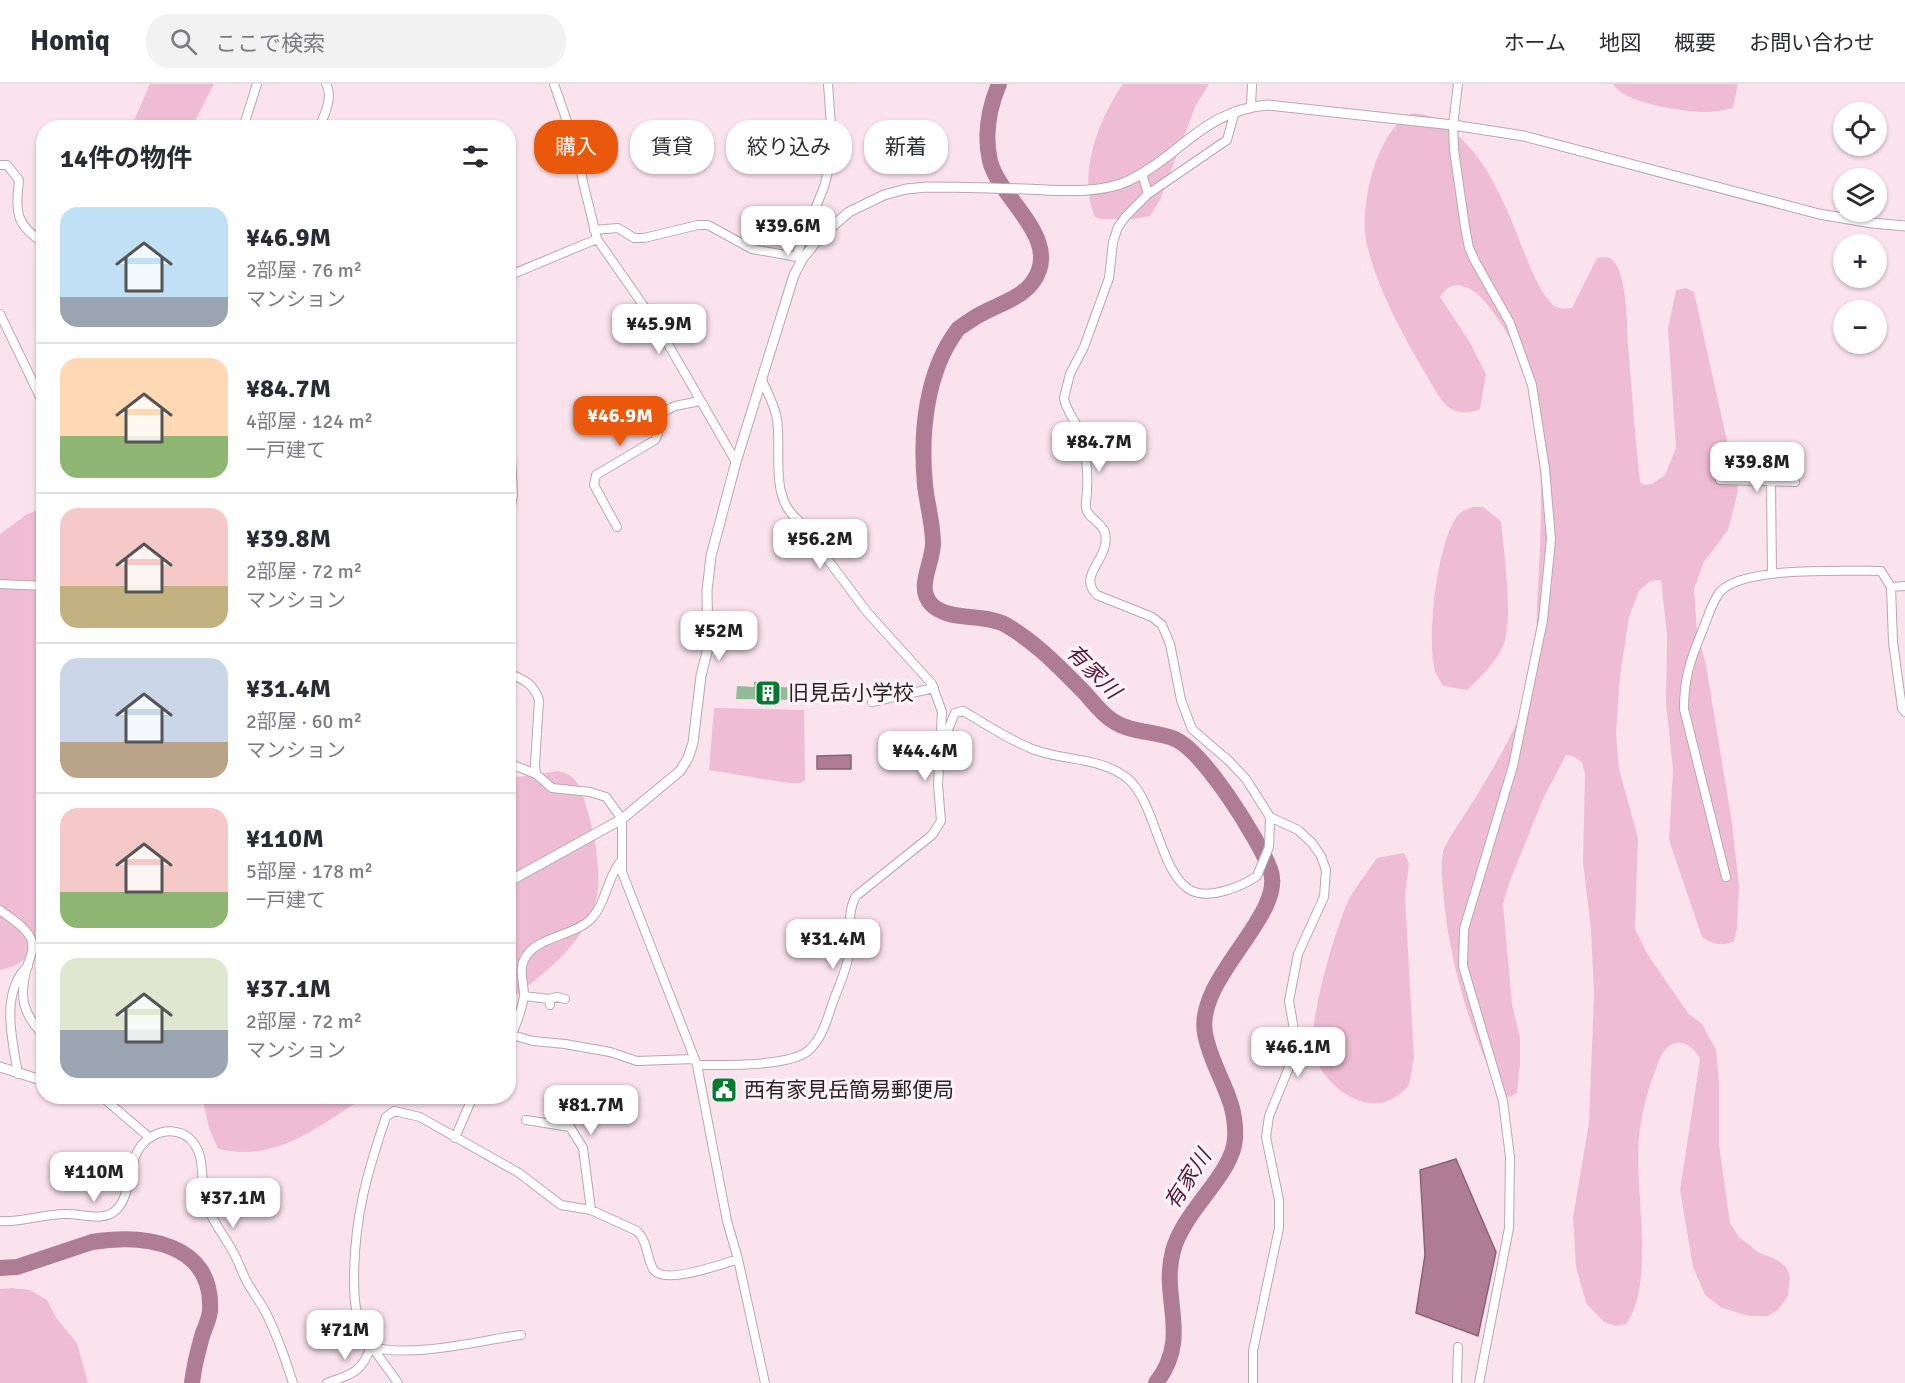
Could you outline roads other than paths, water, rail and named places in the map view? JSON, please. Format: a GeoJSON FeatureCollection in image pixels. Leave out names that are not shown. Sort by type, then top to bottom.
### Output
{"type":"FeatureCollection","features":[{"type":"Feature","properties":{"kind":"street"},"geometry":{"type":"LineString","coordinates":[[246,120],[257,84]]}},
{"type":"Feature","properties":{"kind":"street"},"geometry":{"type":"LineString","coordinates":[[322,120],[330,90],[327,84]]}},
{"type":"Feature","properties":{"kind":"street"},"geometry":{"type":"LineString","coordinates":[[554,84],[578,150],[597,239],[657,325],[736,462]]}},
{"type":"Feature","properties":{"kind":"street"},"geometry":{"type":"LineString","coordinates":[[516,878],[622,819],[671,781],[688,758],[693,743],[701,676],[708,648],[707,573],[736,462],[787,292],[824,187],[833,153],[828,84]]}},
{"type":"Feature","properties":{"kind":"street"},"geometry":{"type":"LineString","coordinates":[[1251,107],[1252,84]]}},
{"type":"Feature","properties":{"kind":"street"},"geometry":{"type":"LineString","coordinates":[[1458,84],[1453,125],[1454,150],[1469,248],[1510,323],[1532,385],[1545,469],[1551,539],[1543,620],[1513,766],[1464,929],[1463,966],[1503,1101],[1510,1157],[1509,1228],[1479,1383]]}},
{"type":"Feature","properties":{"kind":"street"},"geometry":{"type":"LineString","coordinates":[[800,257],[833,225],[863,203],[906,189],[1067,190],[1109,187],[1127,182],[1142,173],[1208,124],[1235,111],[1251,107],[1284,106],[1453,125],[1524,136],[1819,214],[1862,222],[1905,226]]}},
{"type":"Feature","properties":{"kind":"street"},"geometry":{"type":"LineString","coordinates":[[1235,111],[1227,140],[1148,194],[1118,227],[1113,242],[1109,278],[1084,347],[1070,374],[1064,398],[1065,405],[1082,436],[1087,487],[1086,510],[1101,524],[1105,534],[1104,553],[1091,572],[1090,586],[1097,595],[1152,617],[1162,625],[1170,644],[1181,700],[1192,729],[1246,779],[1270,818],[1298,830],[1312,843],[1321,855],[1326,870],[1324,897],[1298,954],[1289,1001],[1296,1041],[1292,1060],[1269,1116],[1266,1137],[1279,1200],[1279,1228],[1253,1351],[1253,1383]]}},
{"type":"Feature","properties":{"kind":"street"},"geometry":{"type":"LineString","coordinates":[[0,165],[7,165],[18,180],[16,211],[30,234],[36,238]]}},
{"type":"Feature","properties":{"kind":"street"},"geometry":{"type":"LineString","coordinates":[[1142,173],[1148,194]]}},
{"type":"Feature","properties":{"kind":"street"},"geometry":{"type":"LineString","coordinates":[[594,230],[618,228],[634,238],[644,238],[686,227],[708,225],[752,249],[800,257]]}},
{"type":"Feature","properties":{"kind":"street"},"geometry":{"type":"LineString","coordinates":[[516,273],[597,239]]}},
{"type":"Feature","properties":{"kind":"street"},"geometry":{"type":"LineString","coordinates":[[0,314],[36,388]]}},
{"type":"Feature","properties":{"kind":"street"},"geometry":{"type":"LineString","coordinates":[[516,1038],[610,1052],[637,1061],[740,1065],[786,1060],[802,1055],[821,1034],[846,973],[850,910],[856,896],[938,829],[941,821],[938,785],[942,712],[934,688],[867,612],[798,519],[786,509],[780,486],[776,416],[762,380]]}},
{"type":"Feature","properties":{"kind":"street"},"geometry":{"type":"LineString","coordinates":[[617,527],[594,485],[597,475],[655,440],[658,434],[654,422],[655,416],[675,406],[700,401]]}},
{"type":"Feature","properties":{"kind":"street"},"geometry":{"type":"LineString","coordinates":[[1719,480],[1795,482]]}},
{"type":"Feature","properties":{"kind":"street"},"geometry":{"type":"LineString","coordinates":[[1772,483],[1772,574]]}},
{"type":"Feature","properties":{"kind":"street"},"geometry":{"type":"LineString","coordinates":[[1725,877],[1686,726],[1684,683],[1691,658],[1720,592],[1734,582],[1772,574],[1881,571],[1891,587],[1893,642],[1902,708],[1905,712]]}},
{"type":"Feature","properties":{"kind":"street"},"geometry":{"type":"LineString","coordinates":[[0,584],[36,586]]}},
{"type":"Feature","properties":{"kind":"street"},"geometry":{"type":"LineString","coordinates":[[1891,587],[1905,586]]}},
{"type":"Feature","properties":{"kind":"street"},"geometry":{"type":"LineString","coordinates":[[516,677],[525,680],[537,692],[539,700],[536,774]]}},
{"type":"Feature","properties":{"kind":"street"},"geometry":{"type":"LineString","coordinates":[[872,702],[934,688]]}},
{"type":"Feature","properties":{"kind":"street"},"geometry":{"type":"LineString","coordinates":[[942,737],[947,732],[955,713],[963,711],[1037,751],[1087,760],[1129,779],[1152,816],[1157,840],[1182,884],[1189,890],[1209,894],[1257,876],[1267,855],[1270,818]]}},
{"type":"Feature","properties":{"kind":"street"},"geometry":{"type":"LineString","coordinates":[[516,766],[536,774],[552,788],[598,793],[606,797],[622,819],[620,862],[622,872],[696,1062],[727,1221],[738,1259],[765,1383]]}},
{"type":"Feature","properties":{"kind":"street"},"geometry":{"type":"LineString","coordinates":[[516,1019],[524,996],[521,976],[527,953],[535,947],[573,931],[591,919],[601,905],[611,877],[620,862]]}},
{"type":"Feature","properties":{"kind":"street"},"geometry":{"type":"LineString","coordinates":[[0,910],[23,928],[31,938],[33,947],[24,994],[25,1012],[29,1021],[36,1028]]}},
{"type":"Feature","properties":{"kind":"street"},"geometry":{"type":"LineString","coordinates":[[21,1075],[9,1030],[9,1008],[14,981],[18,974],[28,966]]}},
{"type":"Feature","properties":{"kind":"street"},"geometry":{"type":"LineString","coordinates":[[524,996],[549,1002],[557,997],[565,999]]}},
{"type":"Feature","properties":{"kind":"street"},"geometry":{"type":"LineString","coordinates":[[0,1067],[36,1078]]}},
{"type":"Feature","properties":{"kind":"street"},"geometry":{"type":"LineString","coordinates":[[110,1104],[150,1138]]}},
{"type":"Feature","properties":{"kind":"street"},"geometry":{"type":"LineString","coordinates":[[455,1138],[470,1104]]}},
{"type":"Feature","properties":{"kind":"street"},"geometry":{"type":"LineString","coordinates":[[398,1383],[371,1347],[358,1318],[354,1286],[358,1210],[366,1176],[386,1117],[394,1112],[420,1117],[519,1173],[561,1205],[591,1210],[637,1231],[645,1242],[654,1270],[659,1275],[698,1271],[738,1259]]}},
{"type":"Feature","properties":{"kind":"street"},"geometry":{"type":"LineString","coordinates":[[526,1120],[570,1127],[583,1148],[591,1210]]}},
{"type":"Feature","properties":{"kind":"street"},"geometry":{"type":"LineString","coordinates":[[0,1221],[14,1222],[52,1214],[101,1217],[110,1214],[121,1203],[135,1156],[150,1138],[160,1132],[183,1133],[192,1140],[198,1150],[204,1196],[212,1221],[232,1250],[246,1281],[264,1310],[283,1351],[294,1383]]}},
{"type":"Feature","properties":{"kind":"street"},"geometry":{"type":"LineString","coordinates":[[371,1347],[388,1351],[424,1350],[521,1335]]}},
{"type":"Feature","properties":{"kind":"street"},"geometry":{"type":"LineString","coordinates":[[327,1383],[366,1364],[371,1347]]}},
{"type":"Feature","properties":{"kind":"street"},"geometry":{"type":"LineString","coordinates":[[1457,1383],[1458,1347]]}},
{"type":"Feature","properties":{"kind":"waterway","name":"有家川"},"geometry":{"type":"LineString","coordinates":[[999,84],[988,122],[987,141],[990,161],[1005,190],[1036,236],[1041,251],[1040,267],[1032,283],[1022,293],[958,329],[947,346],[932,383],[924,445],[925,485],[933,543],[925,583],[927,598],[932,605],[948,614],[988,619],[1006,625],[1048,656],[1113,721],[1127,728],[1175,739],[1187,747],[1229,797],[1254,837],[1270,869],[1272,886],[1266,905],[1213,990],[1206,1012],[1205,1033],[1232,1110],[1235,1139],[1226,1166],[1178,1236],[1173,1251],[1170,1268],[1174,1333],[1172,1350],[1167,1366],[1156,1383]]}},
{"type":"Feature","properties":{"kind":"waterway"},"geometry":{"type":"LineString","coordinates":[[0,1268],[17,1267],[92,1242],[112,1240],[153,1242],[172,1248],[188,1257],[201,1270],[208,1288],[210,1311],[192,1383]]}},
{"type":"Feature","properties":{"kind":"place","name":"旧見岳小学校"},"geometry":{"type":"Point","coordinates":[768,693]}},
{"type":"Feature","properties":{"kind":"place","name":"西有家見岳簡易郵便局"},"geometry":{"type":"Point","coordinates":[724,1090]}}]}
